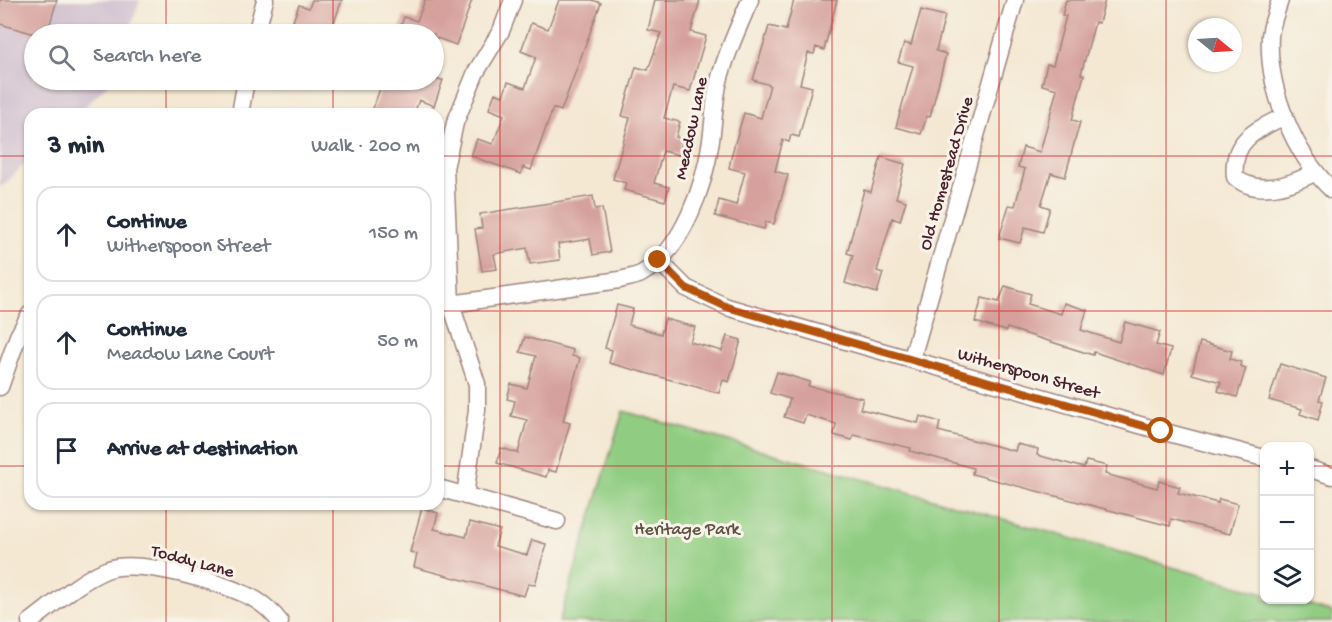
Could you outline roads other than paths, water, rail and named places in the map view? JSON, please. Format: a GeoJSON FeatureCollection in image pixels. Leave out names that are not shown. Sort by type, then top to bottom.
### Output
{"type":"FeatureCollection","features":[{"type":"Feature","properties":{"kind":"street"},"geometry":{"type":"LineString","coordinates":[[259,24],[265,0]]}},
{"type":"Feature","properties":{"kind":"street"},"geometry":{"type":"LineString","coordinates":[[465,496],[477,410],[477,384],[451,304],[445,178],[448,145],[476,72],[501,30],[513,0]]}},
{"type":"Feature","properties":{"kind":"street","name":"Meadow Lane"},"geometry":{"type":"LineString","coordinates":[[451,304],[620,280],[642,274],[658,260],[679,237],[690,215],[709,154],[714,105],[720,78],[750,0]]}},
{"type":"Feature","properties":{"kind":"street","name":"Old Homestead Drive"},"geometry":{"type":"LineString","coordinates":[[912,358],[1016,0]]}},
{"type":"Feature","properties":{"kind":"street"},"geometry":{"type":"LineString","coordinates":[[1280,0],[1270,34],[1273,76],[1285,116],[1314,173],[1332,190]]}},
{"type":"Feature","properties":{"kind":"street"},"geometry":{"type":"LineString","coordinates":[[241,108],[244,90]]}},
{"type":"Feature","properties":{"kind":"street"},"geometry":{"type":"LineString","coordinates":[[1285,116],[1255,130],[1246,139],[1233,161],[1235,177],[1253,188],[1276,187],[1314,173]]}},
{"type":"Feature","properties":{"kind":"street","name":"Witherspoon Street"},"geometry":{"type":"LineString","coordinates":[[658,260],[686,288],[727,307],[1161,431],[1260,457]]}},
{"type":"Feature","properties":{"kind":"street"},"geometry":{"type":"LineString","coordinates":[[0,387],[24,325]]}},
{"type":"Feature","properties":{"kind":"street"},"geometry":{"type":"LineString","coordinates":[[1314,471],[1332,476]]}},
{"type":"Feature","properties":{"kind":"street"},"geometry":{"type":"LineString","coordinates":[[444,490],[557,521]]}},
{"type":"Feature","properties":{"kind":"street","name":"Toddy Lane"},"geometry":{"type":"LineString","coordinates":[[30,622],[97,574],[114,567],[132,566],[159,569],[235,591],[266,606],[280,622]]}},
{"type":"Feature","properties":{"kind":"park label","name":"Heritage Park"},"geometry":{"type":"Point","coordinates":[687,528]}}]}
